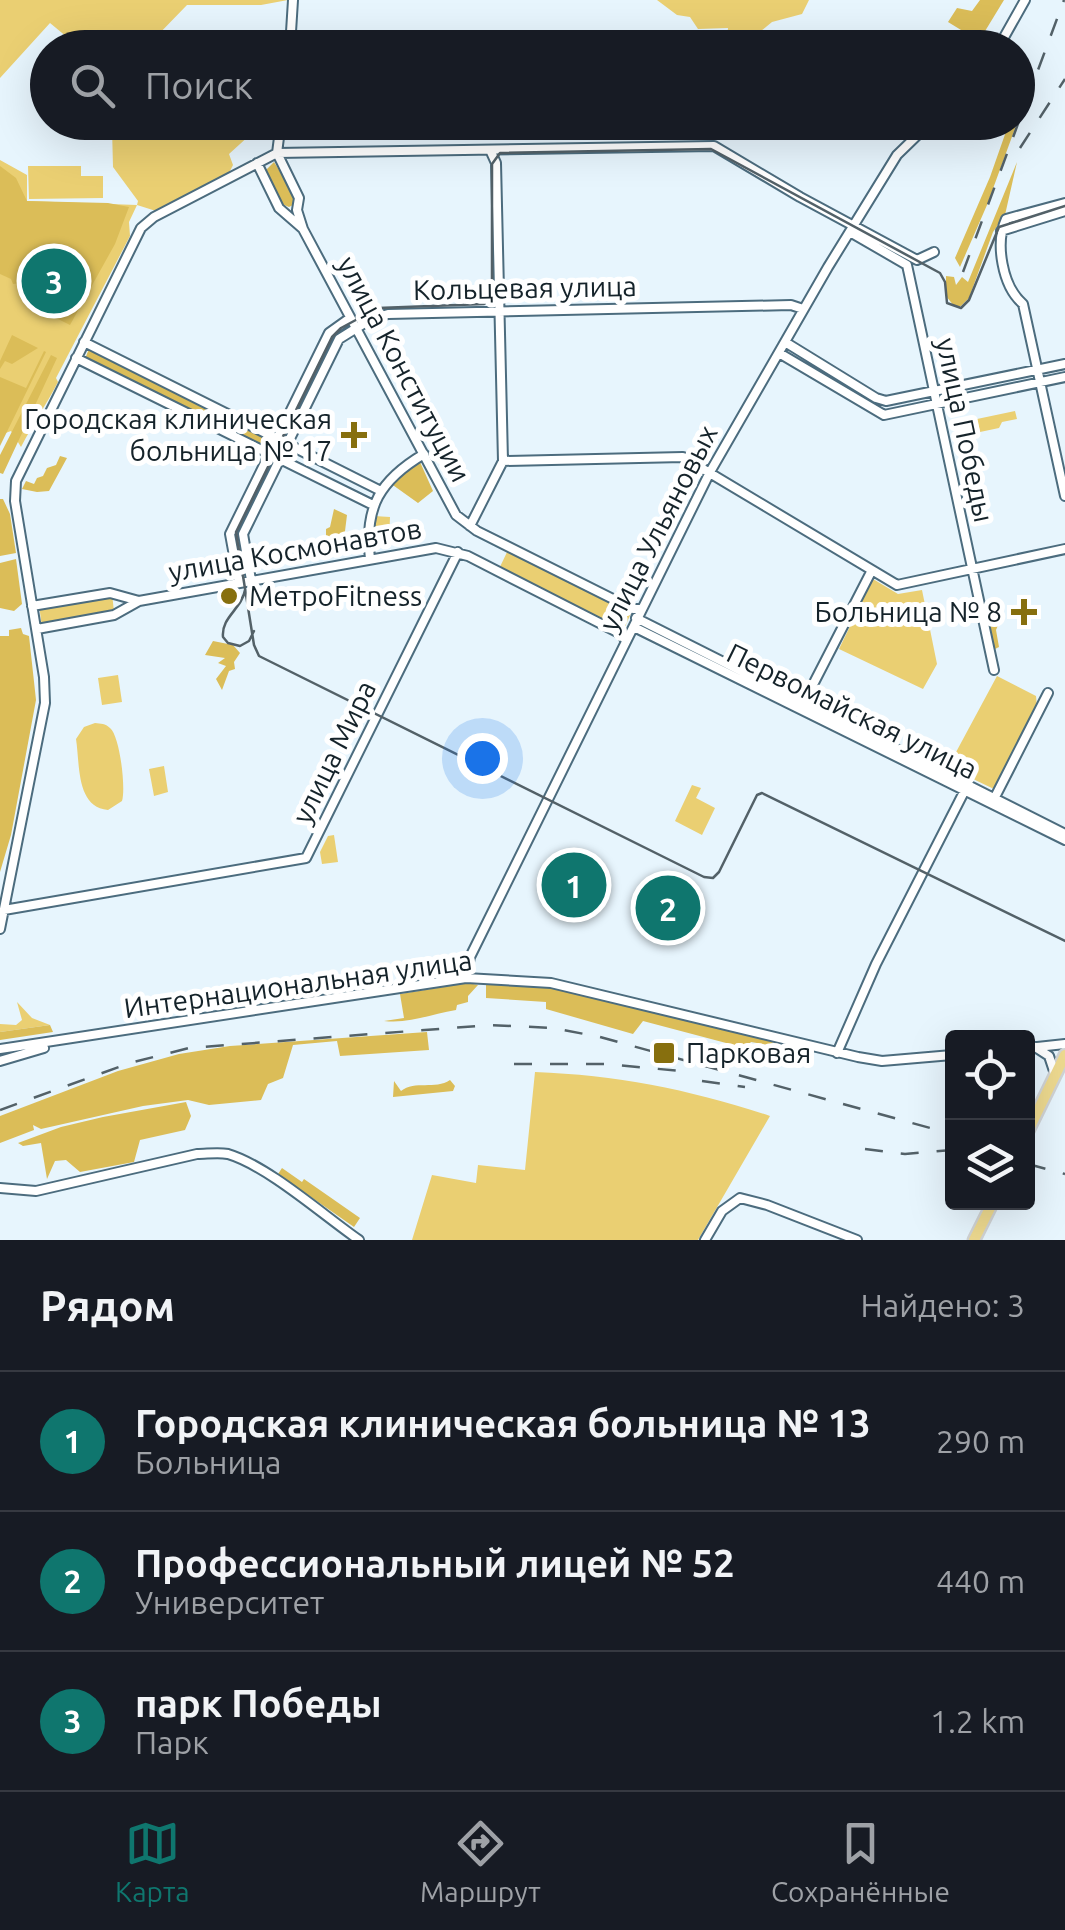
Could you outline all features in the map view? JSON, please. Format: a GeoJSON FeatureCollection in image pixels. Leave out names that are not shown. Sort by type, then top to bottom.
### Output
{"type":"FeatureCollection","features":[{"type":"Feature","properties":{"kind":"main road"},"geometry":{"type":"LineString","coordinates":[[291,30],[292,0]]}},
{"type":"Feature","properties":{"kind":"main road"},"geometry":{"type":"LineString","coordinates":[[1008,30],[1025,0]]}},
{"type":"Feature","properties":{"kind":"main road"},"geometry":{"type":"LineString","coordinates":[[278,153],[279,140]]}},
{"type":"Feature","properties":{"kind":"main road","name":"улица Ульяновых"},"geometry":{"type":"LineString","coordinates":[[638,609],[803,309],[897,155],[912,140]]}},
{"type":"Feature","properties":{"kind":"main road"},"geometry":{"type":"LineString","coordinates":[[0,928],[44,703],[16,481],[145,223],[278,153],[714,146],[852,228],[917,260],[934,252]]}},
{"type":"Feature","properties":{"kind":"main road"},"geometry":{"type":"LineString","coordinates":[[492,152],[496,163],[503,461],[470,526],[638,609],[635,623]]}},
{"type":"Feature","properties":{"kind":"main road","name":"улица Конституции"},"geometry":{"type":"LineString","coordinates":[[278,153],[300,198],[298,210],[303,229],[456,515],[470,526]]}},
{"type":"Feature","properties":{"kind":"main road","name":"улица Конституции"},"geometry":{"type":"LineString","coordinates":[[257,164],[279,208],[303,229]]}},
{"type":"Feature","properties":{"kind":"main road"},"geometry":{"type":"LineString","coordinates":[[1065,203],[1006,219],[999,242],[1012,293],[1024,304],[1065,496]]}},
{"type":"Feature","properties":{"kind":"main road"},"geometry":{"type":"LineString","coordinates":[[1001,231],[1065,211]]}},
{"type":"Feature","properties":{"kind":"main road","name":"улица Победы"},"geometry":{"type":"LineString","coordinates":[[852,228],[907,265],[994,670]]}},
{"type":"Feature","properties":{"kind":"main road","name":"Кольцевая улица"},"geometry":{"type":"LineString","coordinates":[[356,328],[388,314],[792,305],[803,309]]}},
{"type":"Feature","properties":{"kind":"main road"},"geometry":{"type":"LineString","coordinates":[[239,582],[230,534],[329,334],[350,318]]}},
{"type":"Feature","properties":{"kind":"main road"},"geometry":{"type":"LineString","coordinates":[[251,580],[243,534],[339,339],[356,328]]}},
{"type":"Feature","properties":{"kind":"main road"},"geometry":{"type":"LineString","coordinates":[[84,342],[381,490]]}},
{"type":"Feature","properties":{"kind":"main road"},"geometry":{"type":"LineString","coordinates":[[785,342],[876,398],[894,400],[1065,364]]}},
{"type":"Feature","properties":{"kind":"main road"},"geometry":{"type":"LineString","coordinates":[[779,353],[884,415],[1065,377]]}},
{"type":"Feature","properties":{"kind":"main road"},"geometry":{"type":"LineString","coordinates":[[76,358],[374,505]]}},
{"type":"Feature","properties":{"kind":"main road"},"geometry":{"type":"LineString","coordinates":[[870,409],[876,398]]}},
{"type":"Feature","properties":{"kind":"main road"},"geometry":{"type":"LineString","coordinates":[[370,558],[368,538],[381,490],[402,468],[424,454]]}},
{"type":"Feature","properties":{"kind":"main road"},"geometry":{"type":"LineString","coordinates":[[503,461],[683,458],[891,582],[906,585],[1065,549]]}},
{"type":"Feature","properties":{"kind":"main road","name":"улица Космонавтов"},"geometry":{"type":"LineString","coordinates":[[36,629],[114,615],[139,601],[370,558],[436,548],[458,552]]}},
{"type":"Feature","properties":{"kind":"main road"},"geometry":{"type":"LineString","coordinates":[[458,552],[623,638]]}},
{"type":"Feature","properties":{"kind":"main road","name":"улица Мира"},"geometry":{"type":"LineString","coordinates":[[4,910],[306,858],[458,552]]}},
{"type":"Feature","properties":{"kind":"main road"},"geometry":{"type":"LineString","coordinates":[[802,707],[872,570]]}},
{"type":"Feature","properties":{"kind":"main road","name":"улица Космонавтов"},"geometry":{"type":"LineString","coordinates":[[32,606],[110,593],[139,601]]}},
{"type":"Feature","properties":{"kind":"main road","name":"улица Ульяновых"},"geometry":{"type":"LineString","coordinates":[[466,978],[470,957],[487,921],[623,638],[635,623]]}},
{"type":"Feature","properties":{"kind":"main road","name":"Первомайская улица"},"geometry":{"type":"LineString","coordinates":[[635,623],[1065,837]]}},
{"type":"Feature","properties":{"kind":"main road"},"geometry":{"type":"LineString","coordinates":[[993,802],[1048,693]]}},
{"type":"Feature","properties":{"kind":"main road"},"geometry":{"type":"LineString","coordinates":[[837,1053],[876,964],[966,788]]}},
{"type":"Feature","properties":{"kind":"main road","name":"Интернациональная улица"},"geometry":{"type":"LineString","coordinates":[[0,1049],[466,978],[550,982],[837,1053],[882,1060],[945,1056]]}},
{"type":"Feature","properties":{"kind":"main road","name":"Интернациональная улица"},"geometry":{"type":"LineString","coordinates":[[0,1061],[60,1042]]}},
{"type":"Feature","properties":{"kind":"main road"},"geometry":{"type":"LineString","coordinates":[[1035,1047],[1065,1044]]}},
{"type":"Feature","properties":{"kind":"main road"},"geometry":{"type":"LineString","coordinates":[[1035,1049],[1049,1056],[1056,1076]]}},
{"type":"Feature","properties":{"kind":"main road"},"geometry":{"type":"LineString","coordinates":[[1033,1120],[1065,1055]]}},
{"type":"Feature","properties":{"kind":"main road"},"geometry":{"type":"LineString","coordinates":[[0,1188],[36,1190],[196,1154],[221,1153],[274,1179],[359,1240]]}},
{"type":"Feature","properties":{"kind":"main road"},"geometry":{"type":"LineString","coordinates":[[705,1240],[722,1211],[740,1198],[857,1240]]}},
{"type":"Feature","properties":{"kind":"main road"},"geometry":{"type":"LineString","coordinates":[[974,1240],[988,1210]]}},
{"type":"Feature","properties":{"kind":"shaded area"},"geometry":{"type":"Polygon","coordinates":[[[0,0],[288,0],[261,5],[187,5],[163,30],[58,30],[50,23],[44,30],[30,30],[30,45],[0,78],[0,0]]]}},
{"type":"Feature","properties":{"kind":"shaded area"},"geometry":{"type":"Polygon","coordinates":[[[657,0],[809,0],[802,14],[772,22],[762,30],[698,29],[690,17],[677,15],[657,0]]]}},
{"type":"Feature","properties":{"kind":"shaded area"},"geometry":{"type":"Polygon","coordinates":[[[980,0],[1004,0],[986,30],[961,30],[948,22],[957,8],[972,11],[980,0]]]}},
{"type":"Feature","properties":{"kind":"shaded area"},"geometry":{"type":"Polygon","coordinates":[[[112,140],[244,140],[229,154],[233,165],[229,173],[156,211],[137,205],[113,167],[112,140]]]}},
{"type":"Feature","properties":{"kind":"shaded area"},"geometry":{"type":"Polygon","coordinates":[[[1003,140],[1011,140],[960,267],[955,258],[1003,140]]]}},
{"type":"Feature","properties":{"kind":"shaded area"},"geometry":{"type":"Polygon","coordinates":[[[0,160],[27,175],[27,201],[137,205],[129,222],[130,236],[56,378],[58,382],[21,447],[11,431],[0,435],[0,160]]]}},
{"type":"Feature","properties":{"kind":"shaded area"},"geometry":{"type":"Polygon","coordinates":[[[274,162],[296,197],[295,204],[289,207],[282,204],[266,170],[274,162]]]}},
{"type":"Feature","properties":{"kind":"shaded area"},"geometry":{"type":"Polygon","coordinates":[[[1017,162],[1005,215],[993,232],[969,298],[961,306],[954,306],[946,296],[946,276],[954,277],[956,285],[962,277],[968,282],[1017,162]]]}},
{"type":"Feature","properties":{"kind":"shaded area"},"geometry":{"type":"Polygon","coordinates":[[[0,166],[16,178],[27,201],[129,207],[115,244],[70,325],[26,303],[24,279],[13,284],[0,274],[0,166]]]}},
{"type":"Feature","properties":{"kind":"shaded area"},"geometry":{"type":"Polygon","coordinates":[[[28,166],[81,166],[81,176],[103,176],[103,198],[29,199],[28,166]]]}},
{"type":"Feature","properties":{"kind":"shaded area"},"geometry":{"type":"Polygon","coordinates":[[[348,321],[351,329],[338,337],[289,437],[282,433],[332,333],[348,321]]]}},
{"type":"Feature","properties":{"kind":"shaded area"},"geometry":{"type":"Polygon","coordinates":[[[12,335],[38,348],[12,364],[5,361],[0,369],[0,361],[12,335]]]}},
{"type":"Feature","properties":{"kind":"shaded area"},"geometry":{"type":"Polygon","coordinates":[[[92,341],[277,433],[266,457],[83,364],[92,341]]]}},
{"type":"Feature","properties":{"kind":"shaded area"},"geometry":{"type":"Polygon","coordinates":[[[44,351],[0,446],[0,377],[26,388],[44,351]]]}},
{"type":"Feature","properties":{"kind":"shaded area"},"geometry":{"type":"Polygon","coordinates":[[[51,355],[57,358],[3,474],[0,473],[0,455],[51,355]]]}},
{"type":"Feature","properties":{"kind":"shaded area"},"geometry":{"type":"Polygon","coordinates":[[[1015,411],[1017,419],[980,432],[977,419],[1015,411]]]}},
{"type":"Feature","properties":{"kind":"shaded area"},"geometry":{"type":"Polygon","coordinates":[[[60,456],[67,458],[49,491],[22,489],[26,481],[34,484],[47,468],[56,465],[60,456]]]}},
{"type":"Feature","properties":{"kind":"shaded area"},"geometry":{"type":"Polygon","coordinates":[[[420,462],[433,491],[418,503],[390,483],[420,462]]]}},
{"type":"Feature","properties":{"kind":"shaded area"},"geometry":{"type":"Polygon","coordinates":[[[0,499],[10,514],[16,553],[0,556],[0,499]]]}},
{"type":"Feature","properties":{"kind":"shaded area"},"geometry":{"type":"Polygon","coordinates":[[[334,509],[347,515],[344,539],[326,542],[326,529],[334,509]]]}},
{"type":"Feature","properties":{"kind":"shaded area"},"geometry":{"type":"Polygon","coordinates":[[[374,516],[390,517],[389,541],[373,541],[374,516]]]}},
{"type":"Feature","properties":{"kind":"shaded area"},"geometry":{"type":"Polygon","coordinates":[[[509,548],[632,611],[623,631],[498,571],[509,548]]]}},
{"type":"Feature","properties":{"kind":"shaded area"},"geometry":{"type":"Polygon","coordinates":[[[16,559],[22,604],[14,611],[0,608],[0,563],[16,559]]]}},
{"type":"Feature","properties":{"kind":"shaded area"},"geometry":{"type":"Polygon","coordinates":[[[873,579],[898,594],[922,590],[937,664],[923,689],[839,649],[873,579]]]}},
{"type":"Feature","properties":{"kind":"shaded area"},"geometry":{"type":"Polygon","coordinates":[[[112,593],[114,612],[42,628],[39,604],[112,593]]]}},
{"type":"Feature","properties":{"kind":"shaded area"},"geometry":{"type":"Polygon","coordinates":[[[991,603],[999,623],[999,647],[995,649],[989,644],[982,607],[991,603]]]}},
{"type":"Feature","properties":{"kind":"shaded area"},"geometry":{"type":"Polygon","coordinates":[[[21,628],[29,636],[36,700],[11,835],[0,872],[0,636],[9,636],[9,630],[21,628]]]}},
{"type":"Feature","properties":{"kind":"shaded area"},"geometry":{"type":"Polygon","coordinates":[[[213,641],[233,645],[240,653],[222,690],[216,679],[226,666],[218,663],[225,658],[205,655],[213,641]]]}},
{"type":"Feature","properties":{"kind":"shaded area"},"geometry":{"type":"Polygon","coordinates":[[[118,675],[122,702],[102,705],[98,678],[118,675]]]}},
{"type":"Feature","properties":{"kind":"shaded area"},"geometry":{"type":"Polygon","coordinates":[[[997,676],[1036,696],[1037,707],[996,790],[948,767],[997,676]]]}},
{"type":"Feature","properties":{"kind":"shaded area"},"geometry":{"type":"Polygon","coordinates":[[[106,725],[114,733],[121,763],[122,801],[108,810],[90,801],[79,772],[76,739],[84,727],[106,725]]]}},
{"type":"Feature","properties":{"kind":"shaded area"},"geometry":{"type":"Polygon","coordinates":[[[164,766],[168,792],[154,796],[149,769],[164,766]]]}},
{"type":"Feature","properties":{"kind":"shaded area"},"geometry":{"type":"Polygon","coordinates":[[[692,785],[701,788],[696,798],[715,808],[702,835],[675,821],[692,785]]]}},
{"type":"Feature","properties":{"kind":"shaded area"},"geometry":{"type":"Polygon","coordinates":[[[334,835],[338,862],[322,864],[320,852],[328,836],[334,835]]]}},
{"type":"Feature","properties":{"kind":"shaded area"},"geometry":{"type":"Polygon","coordinates":[[[468,983],[478,985],[468,996],[468,1002],[457,1005],[456,1010],[411,1020],[384,1021],[404,1018],[400,994],[468,983]]]}},
{"type":"Feature","properties":{"kind":"shaded area"},"geometry":{"type":"Polygon","coordinates":[[[486,983],[554,987],[792,1049],[751,1042],[745,1048],[643,1021],[633,1034],[546,1009],[546,1002],[486,998],[486,983]]]}},
{"type":"Feature","properties":{"kind":"shaded area"},"geometry":{"type":"Polygon","coordinates":[[[17,1002],[32,1018],[50,1025],[0,1032],[0,1024],[16,1025],[22,1020],[17,1002]]]}},
{"type":"Feature","properties":{"kind":"shaded area"},"geometry":{"type":"Polygon","coordinates":[[[50,1025],[53,1032],[0,1040],[0,1032],[50,1025]]]}},
{"type":"Feature","properties":{"kind":"shaded area"},"geometry":{"type":"Polygon","coordinates":[[[427,1032],[429,1050],[340,1056],[337,1041],[293,1045],[283,1078],[268,1084],[261,1100],[209,1105],[188,1100],[143,1106],[41,1129],[33,1125],[34,1130],[0,1143],[0,1116],[118,1071],[179,1054],[230,1046],[427,1032]]]}},
{"type":"Feature","properties":{"kind":"shaded area"},"geometry":{"type":"Polygon","coordinates":[[[535,1072],[654,1085],[770,1116],[698,1240],[412,1240],[432,1175],[476,1183],[478,1165],[525,1170],[535,1072]]]}},
{"type":"Feature","properties":{"kind":"shaded area"},"geometry":{"type":"Polygon","coordinates":[[[450,1080],[455,1086],[453,1091],[393,1097],[394,1081],[401,1091],[450,1080]]]}},
{"type":"Feature","properties":{"kind":"shaded area"},"geometry":{"type":"Polygon","coordinates":[[[186,1102],[191,1116],[185,1130],[140,1140],[134,1162],[80,1172],[66,1160],[55,1161],[47,1179],[41,1143],[18,1143],[61,1127],[186,1102]]]}},
{"type":"Feature","properties":{"kind":"shaded area"},"geometry":{"type":"Polygon","coordinates":[[[282,1168],[360,1218],[354,1227],[278,1174],[282,1168]]]}},
{"type":"Feature","properties":{"kind":"tram line"},"geometry":{"type":"LineString","coordinates":[[1065,206],[999,227],[969,300],[961,308],[947,303],[940,273],[711,149],[500,153],[492,164],[492,299],[484,304],[378,308],[341,328],[332,337],[236,532],[259,656],[704,877],[713,878],[719,872],[757,795],[762,793],[1065,941]]}},
{"type":"Feature","properties":{"kind":"tram line"},"geometry":{"type":"LineString","coordinates":[[245,590],[225,624],[223,637],[240,646],[249,641],[254,631]]}},
{"type":"Feature","properties":{"kind":"railway"},"geometry":{"type":"LineString","coordinates":[[1035,78],[1064,0]]}},
{"type":"Feature","properties":{"kind":"railway"},"geometry":{"type":"LineString","coordinates":[[1035,125],[1065,79]]}},
{"type":"Feature","properties":{"kind":"railway"},"geometry":{"type":"LineString","coordinates":[[963,272],[1012,140]]}},
{"type":"Feature","properties":{"kind":"railway"},"geometry":{"type":"LineString","coordinates":[[1020,148],[1025,140]]}},
{"type":"Feature","properties":{"kind":"railway"},"geometry":{"type":"LineString","coordinates":[[0,1110],[130,1063],[189,1048],[490,1025],[553,1028],[600,1037],[945,1132]]}},
{"type":"Feature","properties":{"kind":"railway"},"geometry":{"type":"LineString","coordinates":[[514,1064],[606,1064],[691,1072]]}},
{"type":"Feature","properties":{"kind":"railway"},"geometry":{"type":"LineString","coordinates":[[702,1081],[745,1087]]}},
{"type":"Feature","properties":{"kind":"railway"},"geometry":{"type":"LineString","coordinates":[[865,1149],[905,1154],[945,1151]]}},
{"type":"Feature","properties":{"kind":"railway"},"geometry":{"type":"LineString","coordinates":[[1035,1166],[1065,1174]]}},
{"type":"Feature","properties":{"kind":"place","name":"парк Победы"},"geometry":{"type":"Point","coordinates":[54,281]}},
{"type":"Feature","properties":{"kind":"place","name":"Городская клиническая больница № 17"},"geometry":{"type":"Point","coordinates":[354,435]}},
{"type":"Feature","properties":{"kind":"place","name":"МетроFitness"},"geometry":{"type":"Point","coordinates":[229,596]}},
{"type":"Feature","properties":{"kind":"place","name":"Больница № 8"},"geometry":{"type":"Point","coordinates":[1024,612]}},
{"type":"Feature","properties":{"kind":"place","name":"Городская клиническая больница № 13"},"geometry":{"type":"Point","coordinates":[574,885]}},
{"type":"Feature","properties":{"kind":"place","name":"Профессиональный лицей № 52"},"geometry":{"type":"Point","coordinates":[668,908]}},
{"type":"Feature","properties":{"kind":"place","name":"Парковая"},"geometry":{"type":"Point","coordinates":[664,1053]}}]}
